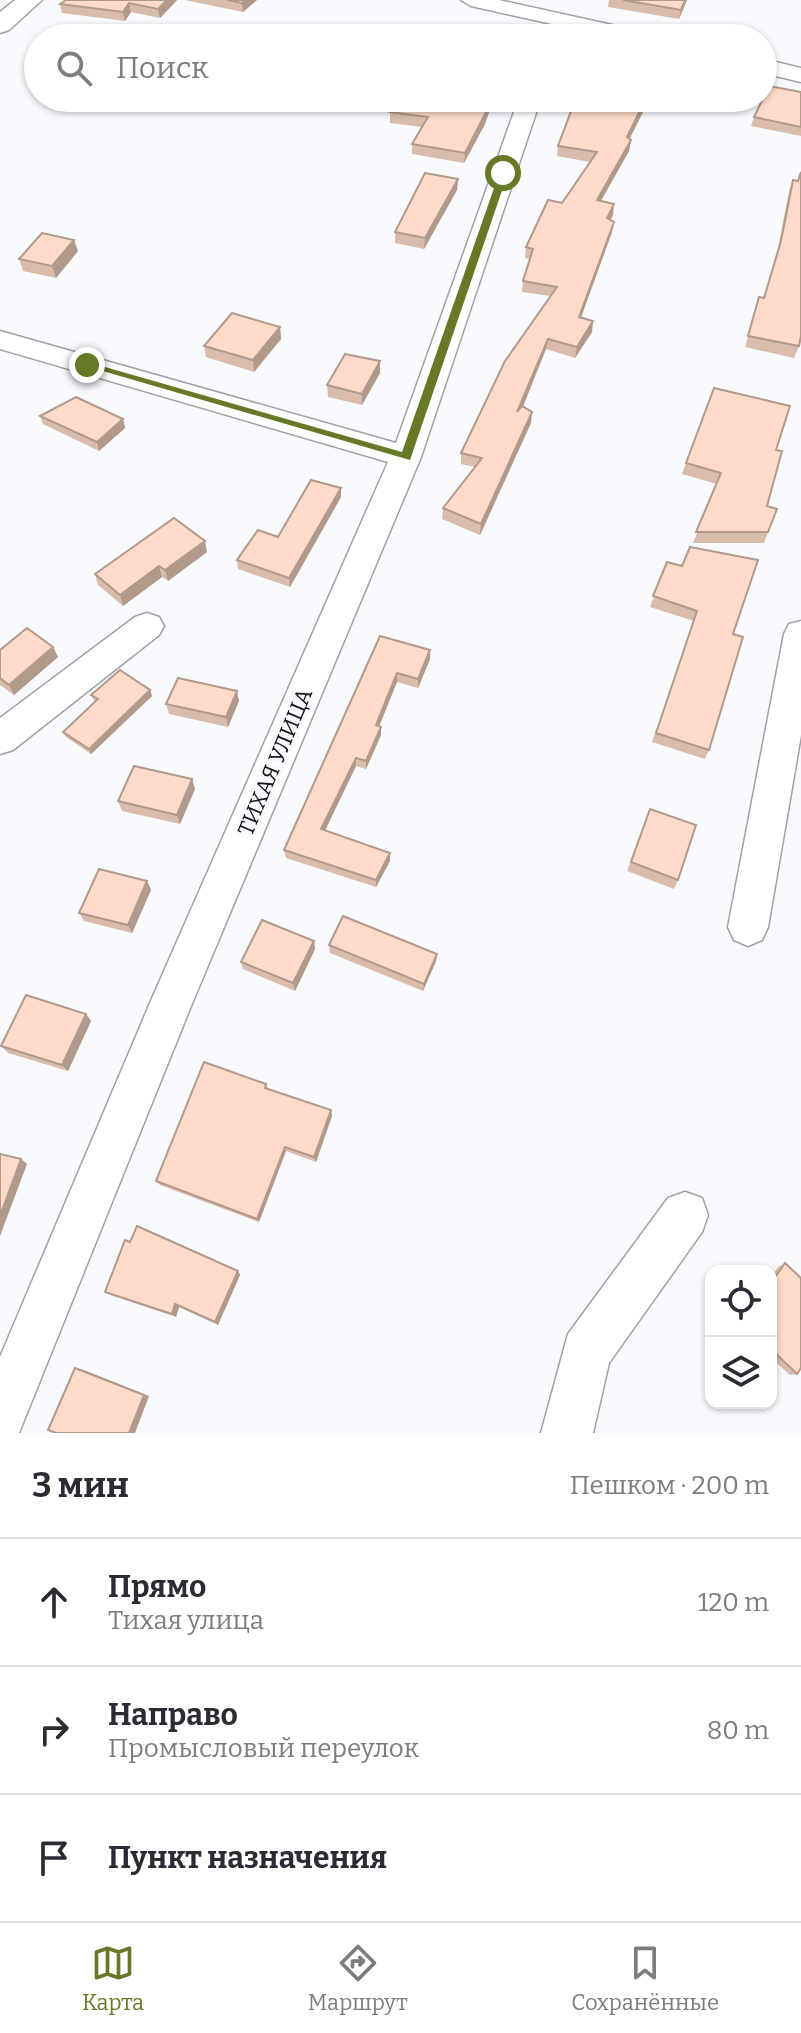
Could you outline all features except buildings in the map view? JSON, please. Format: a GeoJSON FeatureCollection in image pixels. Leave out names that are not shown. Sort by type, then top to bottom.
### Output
{"type":"FeatureCollection","features":[{"type":"Feature","properties":{"kind":"street"},"geometry":{"type":"LineString","coordinates":[[0,25],[30,0]]}},
{"type":"Feature","properties":{"kind":"street"},"geometry":{"type":"LineString","coordinates":[[471,0],[581,24]]}},
{"type":"Feature","properties":{"kind":"street"},"geometry":{"type":"LineString","coordinates":[[777,69],[801,75]]}},
{"type":"Feature","properties":{"kind":"street","name":"ТИХАЯ УЛИЦА"},"geometry":{"type":"LineString","coordinates":[[0,1418],[168,1011],[406,457],[525,112]]}},
{"type":"Feature","properties":{"kind":"street"},"geometry":{"type":"LineString","coordinates":[[0,340],[406,457]]}},
{"type":"Feature","properties":{"kind":"street"},"geometry":{"type":"LineString","coordinates":[[0,739],[147,626]]}},
{"type":"Feature","properties":{"kind":"street"},"geometry":{"type":"LineString","coordinates":[[748,927],[801,634]]}},
{"type":"Feature","properties":{"kind":"street"},"geometry":{"type":"LineString","coordinates":[[567,1433],[586,1352],[685,1215]]}},
{"type":"Feature","properties":{"kind":"route"},"geometry":{"type":"LineString","coordinates":[[87,365],[406,457],[503,173]]}}]}
